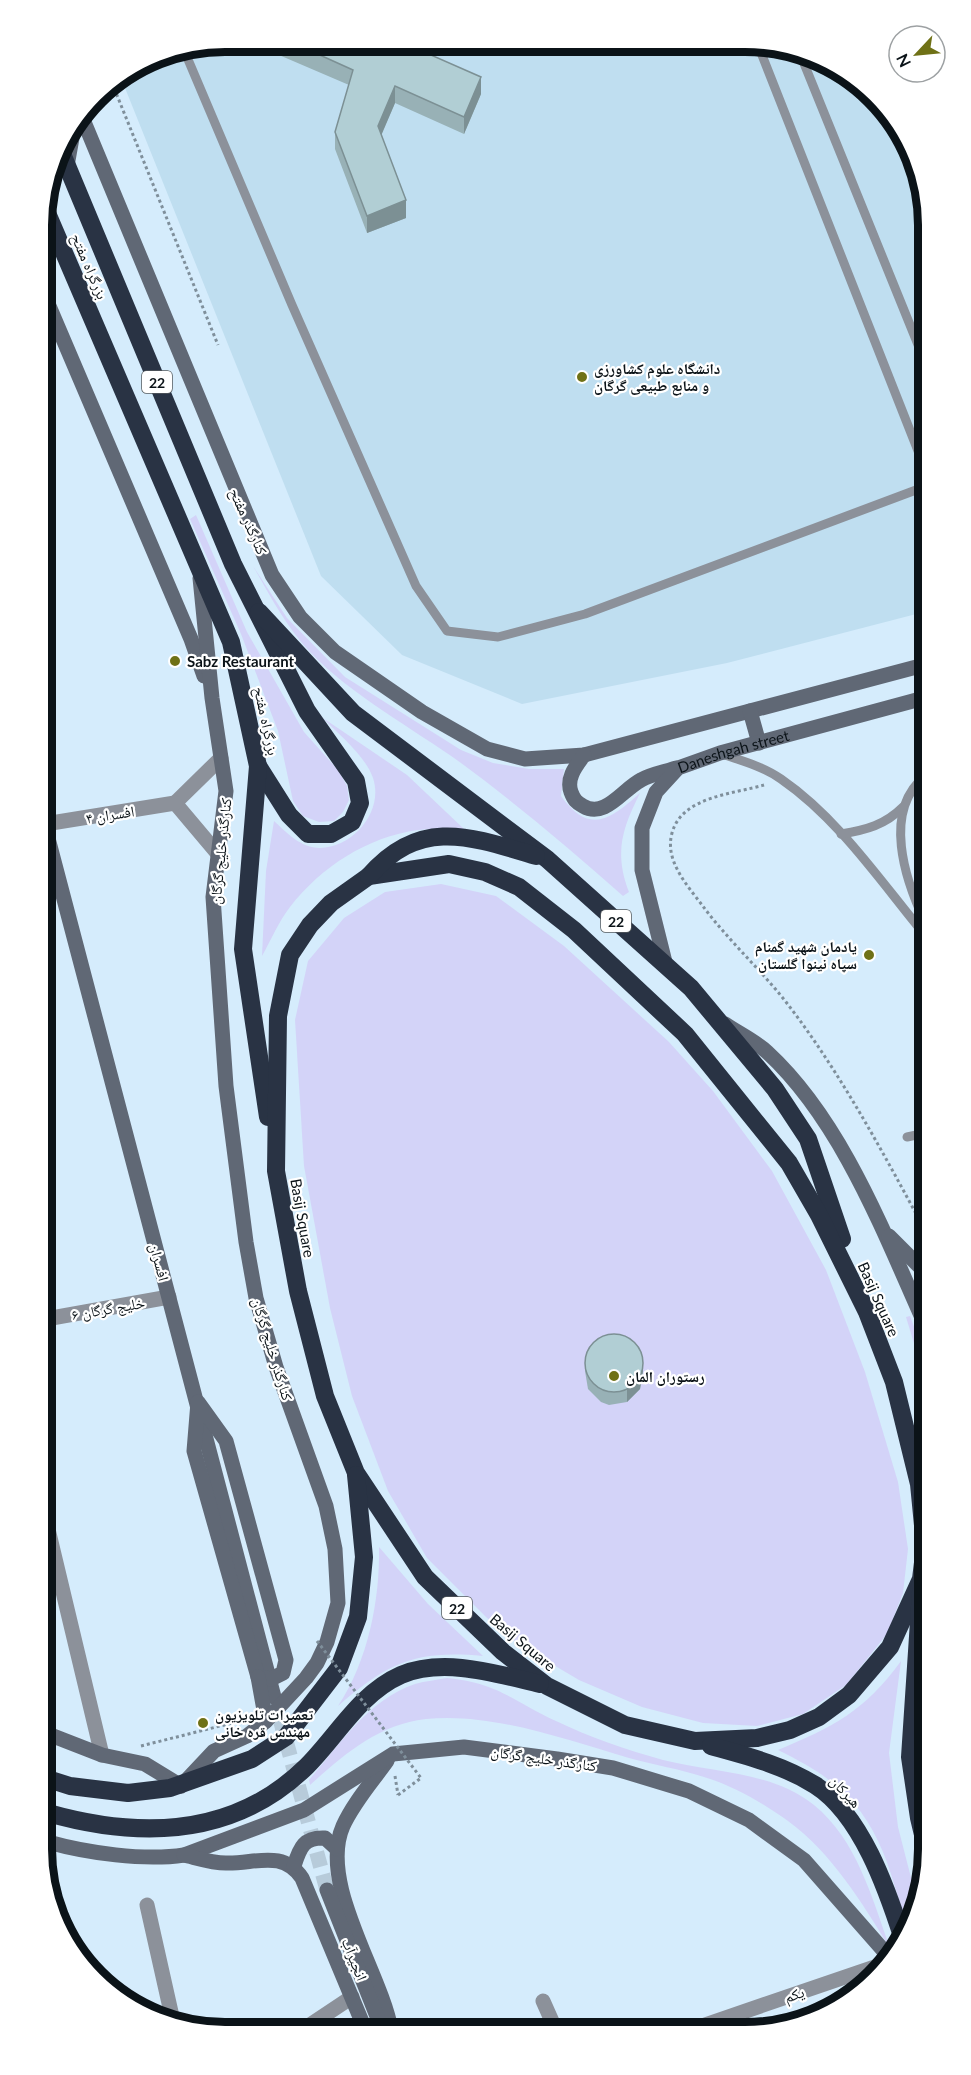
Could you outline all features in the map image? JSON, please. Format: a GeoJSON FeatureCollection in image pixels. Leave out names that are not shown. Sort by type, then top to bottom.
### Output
{"type":"FeatureCollection","features":[{"type":"Feature","properties":{"kind":"highway","name":"بزرگراه مفتح"},"geometry":{"type":"LineString","coordinates":[[65,162],[232,564],[259,612]]}},
{"type":"Feature","properties":{"kind":"highway","name":"بزرگراه مفتح"},"geometry":{"type":"LineString","coordinates":[[53,225],[231,642],[258,766],[243,949],[276,1171]]}},
{"type":"Feature","properties":{"kind":"highway"},"geometry":{"type":"LineString","coordinates":[[258,766],[289,815],[308,834],[331,834],[352,822],[360,803],[356,782],[307,711],[259,612]]}},
{"type":"Feature","properties":{"kind":"highway","name":"22"},"geometry":{"type":"LineString","coordinates":[[259,612],[353,713],[547,859],[691,988],[721,1022],[775,1089],[808,1139],[867,1312]]}},
{"type":"Feature","properties":{"kind":"highway"},"geometry":{"type":"LineString","coordinates":[[369,876],[386,857],[412,842],[448,834],[547,859]]}},
{"type":"Feature","properties":{"kind":"highway","name":"Basij Square"},"geometry":{"type":"LineString","coordinates":[[918,1480],[894,1382],[867,1312],[819,1215],[789,1163],[685,1034],[574,930],[519,887],[485,872],[449,864],[369,876],[331,903],[310,925],[290,955],[278,1016],[276,1171],[298,1291],[325,1396],[356,1473],[425,1578],[503,1652],[547,1686],[625,1725],[695,1741],[757,1738],[790,1730],[819,1717],[849,1695],[890,1647],[918,1586]]}},
{"type":"Feature","properties":{"kind":"highway"},"geometry":{"type":"LineString","coordinates":[[53,1781],[70,1786],[128,1793],[181,1786],[252,1759],[286,1737],[339,1668],[358,1617],[364,1557],[356,1473]]}},
{"type":"Feature","properties":{"kind":"highway","name":"22"},"geometry":{"type":"LineString","coordinates":[[918,1628],[910,1757],[918,1803]]}},
{"type":"Feature","properties":{"kind":"highway"},"geometry":{"type":"LineString","coordinates":[[53,1814],[130,1830],[185,1827],[233,1815],[272,1793],[307,1766],[370,1696],[401,1675],[434,1668],[475,1669],[547,1686]]}},
{"type":"Feature","properties":{"kind":"highway","name":"هیرکان"},"geometry":{"type":"LineString","coordinates":[[695,1741],[771,1763],[816,1785],[839,1806],[886,1886],[900,1928]]}},
{"type":"Feature","properties":{"kind":"main road","name":"کنارگذر مفتح"},"geometry":{"type":"LineString","coordinates":[[85,124],[240,502],[272,575],[300,617],[334,652],[382,686],[487,749],[525,759],[584,755]]}},
{"type":"Feature","properties":{"kind":"main road"},"geometry":{"type":"LineString","coordinates":[[67,166],[70,149]]}},
{"type":"Feature","properties":{"kind":"main road"},"geometry":{"type":"LineString","coordinates":[[53,315],[191,639],[212,698]]}},
{"type":"Feature","properties":{"kind":"main road"},"geometry":{"type":"LineString","coordinates":[[198,562],[212,698]]}},
{"type":"Feature","properties":{"kind":"main road"},"geometry":{"type":"LineString","coordinates":[[678,768],[644,778],[627,789],[606,808],[590,810],[574,801],[569,786],[574,768],[584,755],[918,667]]}},
{"type":"Feature","properties":{"kind":"main road","name":"کنارگذر خلیج گرگان"},"geometry":{"type":"LineString","coordinates":[[181,1786],[214,1751],[247,1736],[262,1724],[306,1678],[317,1663],[327,1642],[338,1603],[335,1549],[326,1506],[276,1367],[256,1298],[246,1242],[226,1086],[219,1008],[213,897],[226,792],[212,698]]}},
{"type":"Feature","properties":{"kind":"main road","name":"Daneshgah street"},"geometry":{"type":"LineString","coordinates":[[666,966],[642,870],[642,828],[656,792],[678,768],[720,753],[918,700]]}},
{"type":"Feature","properties":{"kind":"main road"},"geometry":{"type":"LineString","coordinates":[[750,711],[759,743]]}},
{"type":"Feature","properties":{"kind":"main road","name":"افسران"},"geometry":{"type":"LineString","coordinates":[[53,856],[198,1402],[265,1678],[274,1697]]}},
{"type":"Feature","properties":{"kind":"main road"},"geometry":{"type":"LineString","coordinates":[[721,1022],[766,1051],[805,1094],[836,1142],[883,1230],[918,1309]]}},
{"type":"Feature","properties":{"kind":"main road"},"geometry":{"type":"LineString","coordinates":[[883,1230],[918,1265]]}},
{"type":"Feature","properties":{"kind":"main road"},"geometry":{"type":"LineString","coordinates":[[262,1724],[265,1678]]}},
{"type":"Feature","properties":{"kind":"main road"},"geometry":{"type":"LineString","coordinates":[[53,1736],[102,1755],[145,1764],[181,1786]]}},
{"type":"Feature","properties":{"kind":"main road","name":"کنارگذر خلیج گرگان"},"geometry":{"type":"LineString","coordinates":[[53,1843],[134,1856],[166,1858],[184,1855],[304,1810],[393,1754],[464,1747],[613,1768],[689,1791],[749,1820],[804,1860],[884,1953]]}},
{"type":"Feature","properties":{"kind":"main road"},"geometry":{"type":"LineString","coordinates":[[388,2022],[342,1895],[337,1849],[342,1828],[356,1803],[393,1754]]}},
{"type":"Feature","properties":{"kind":"main road"},"geometry":{"type":"LineString","coordinates":[[294,1866],[301,1846],[312,1838],[325,1838],[337,1849]]}},
{"type":"Feature","properties":{"kind":"main road"},"geometry":{"type":"LineString","coordinates":[[184,1855],[224,1863],[274,1859],[294,1866],[302,1878],[362,2022]]}},
{"type":"Feature","properties":{"kind":"main road","name":"انجیرآب"},"geometry":{"type":"LineString","coordinates":[[327,1890],[379,2022]]}},
{"type":"Feature","properties":{"kind":"street"},"geometry":{"type":"LineString","coordinates":[[218,854],[175,803],[221,758]]}},
{"type":"Feature","properties":{"kind":"street","name":"افسران ۴"},"geometry":{"type":"LineString","coordinates":[[53,825],[175,803]]}},
{"type":"Feature","properties":{"kind":"street","name":"خلیج گرگان ۶"},"geometry":{"type":"LineString","coordinates":[[53,1318],[169,1297]]}},
{"type":"Feature","properties":{"kind":"street"},"geometry":{"type":"LineString","coordinates":[[53,1550],[102,1755]]}},
{"type":"Feature","properties":{"kind":"street"},"geometry":{"type":"LineString","coordinates":[[147,1905],[171,2013]]}},
{"type":"Feature","properties":{"kind":"street","name":"یکم"},"geometry":{"type":"LineString","coordinates":[[713,2022],[873,1966]]}},
{"type":"Feature","properties":{"kind":"street"},"geometry":{"type":"LineString","coordinates":[[314,2022],[352,1997]]}},
{"type":"Feature","properties":{"kind":"street"},"geometry":{"type":"LineString","coordinates":[[543,2001],[552,2022]]}},
{"type":"Feature","properties":{"kind":"lane"},"geometry":{"type":"LineString","coordinates":[[761,54],[918,451]]}},
{"type":"Feature","properties":{"kind":"lane"},"geometry":{"type":"LineString","coordinates":[[187,57],[296,316],[416,586],[447,632],[498,637],[585,615],[918,489]]}},
{"type":"Feature","properties":{"kind":"lane"},"geometry":{"type":"LineString","coordinates":[[804,63],[918,345]]}},
{"type":"Feature","properties":{"kind":"lane"},"geometry":{"type":"LineString","coordinates":[[720,753],[756,765],[782,780],[841,834],[918,927]]}},
{"type":"Feature","properties":{"kind":"lane"},"geometry":{"type":"LineString","coordinates":[[918,781],[912,786],[900,820],[903,861],[918,907]]}},
{"type":"Feature","properties":{"kind":"lane"},"geometry":{"type":"LineString","coordinates":[[841,834],[868,830],[893,817],[906,805]]}},
{"type":"Feature","properties":{"kind":"lane"},"geometry":{"type":"LineString","coordinates":[[907,1137],[918,1135]]}},
{"type":"Feature","properties":{"kind":"path"},"geometry":{"type":"LineString","coordinates":[[116,92],[218,345]]}},
{"type":"Feature","properties":{"kind":"path"},"geometry":{"type":"LineString","coordinates":[[782,780],[695,804],[678,818],[672,834],[670,852],[680,876],[714,921],[785,1002],[840,1080],[918,1218]]}},
{"type":"Feature","properties":{"kind":"path"},"geometry":{"type":"LineString","coordinates":[[317,1641],[421,1778],[398,1795]]}},
{"type":"Feature","properties":{"kind":"path"},"geometry":{"type":"LineString","coordinates":[[136,1747],[235,1722],[262,1724]]}},
{"type":"Feature","properties":{"kind":"shaded area","name":"دانشگاه علوم کشاورزی و منابع طبیعی گرگان"},"geometry":{"type":"Polygon","coordinates":[[[203,54],[768,54],[822,70],[851,88],[883,120],[905,159],[913,181],[917,203],[918,614],[727,663],[522,704],[402,655],[321,576],[124,85],[149,70],[181,58],[203,54]]]}},
{"type":"Feature","properties":{"kind":"shaded area"},"geometry":{"type":"Polygon","coordinates":[[[196,515],[247,632],[304,732],[338,770],[347,786],[349,800],[343,812],[334,821],[319,822],[303,816],[293,801],[278,731],[241,634],[190,519],[196,515]]]}},
{"type":"Feature","properties":{"kind":"shaded area"},"geometry":{"type":"Polygon","coordinates":[[[253,566],[287,618],[345,677],[461,750],[493,763],[529,769],[564,769],[561,796],[581,816],[590,819],[609,816],[640,793],[622,841],[622,865],[629,892],[623,896],[544,828],[482,779],[364,697],[327,668],[294,633],[253,566]]]}},
{"type":"Feature","properties":{"kind":"shaded area"},"geometry":{"type":"Polygon","coordinates":[[[323,718],[407,775],[464,829],[424,829],[399,834],[381,839],[346,856],[302,892],[279,924],[262,956],[266,871],[274,821],[295,839],[307,845],[320,848],[332,846],[355,834],[370,814],[374,803],[373,778],[364,761],[323,718]]]}},
{"type":"Feature","properties":{"kind":"shaded area"},"geometry":{"type":"Polygon","coordinates":[[[441,884],[496,896],[564,946],[669,1042],[713,1091],[772,1171],[826,1270],[865,1372],[898,1482],[908,1549],[903,1593],[887,1634],[846,1685],[803,1714],[757,1726],[703,1723],[642,1707],[579,1680],[518,1644],[486,1617],[427,1558],[388,1491],[352,1396],[330,1308],[304,1166],[295,1020],[308,961],[344,918],[385,892],[441,884]]]}},
{"type":"Feature","properties":{"kind":"shaded area"},"geometry":{"type":"Polygon","coordinates":[[[910,1316],[918,1337],[918,1356],[906,1317],[910,1316]]]}},
{"type":"Feature","properties":{"kind":"shaded area"},"geometry":{"type":"Polygon","coordinates":[[[379,1547],[428,1604],[483,1656],[439,1655],[404,1662],[373,1679],[338,1706],[357,1670],[370,1630],[377,1588],[379,1547]]]}},
{"type":"Feature","properties":{"kind":"shaded area"},"geometry":{"type":"Polygon","coordinates":[[[901,1661],[889,1753],[898,1827],[914,1889],[905,1917],[883,1852],[859,1810],[849,1797],[824,1776],[778,1750],[847,1716],[888,1678],[901,1661]]]}},
{"type":"Feature","properties":{"kind":"shaded area"},"geometry":{"type":"Polygon","coordinates":[[[447,1678],[480,1684],[595,1738],[663,1760],[761,1779],[797,1794],[829,1819],[852,1852],[889,1946],[845,1880],[819,1848],[804,1834],[778,1814],[748,1796],[695,1774],[629,1758],[529,1729],[451,1718],[408,1722],[377,1734],[349,1752],[310,1785],[309,1780],[356,1724],[369,1712],[398,1691],[427,1681],[447,1678]]]}},
{"type":"Feature","properties":{"kind":"building"},"geometry":{"type":"Polygon","coordinates":[[[315,53],[426,53],[481,77],[464,117],[395,86],[378,126],[406,200],[367,216],[335,132],[353,70],[315,53]]]}},
{"type":"Feature","properties":{"kind":"building","name":"رستوران المان"},"geometry":{"type":"Polygon","coordinates":[[[614,1334],[630,1339],[638,1347],[643,1363],[638,1379],[630,1387],[614,1392],[598,1387],[590,1379],[585,1363],[590,1347],[598,1339],[614,1334]]]}},
{"type":"Feature","properties":{"kind":"tunnel"},"geometry":{"type":"LineString","coordinates":[[274,1697],[327,1890]]}},
{"type":"Feature","properties":{"kind":"place","name":"دانشگاه علوم کشاورزی و منابع طبیعی گرگان"},"geometry":{"type":"Point","coordinates":[582,377]}},
{"type":"Feature","properties":{"kind":"place","name":"Sabz Restaurant"},"geometry":{"type":"Point","coordinates":[175,661]}},
{"type":"Feature","properties":{"kind":"place","name":"یادمان شهید گمنام سپاه نینوا گلستان"},"geometry":{"type":"Point","coordinates":[869,955]}},
{"type":"Feature","properties":{"kind":"place","name":"رستوران المان"},"geometry":{"type":"Point","coordinates":[614,1376]}},
{"type":"Feature","properties":{"kind":"place","name":"تعمیرات تلویزیون مهندس قره خانی"},"geometry":{"type":"Point","coordinates":[203,1723]}}]}
